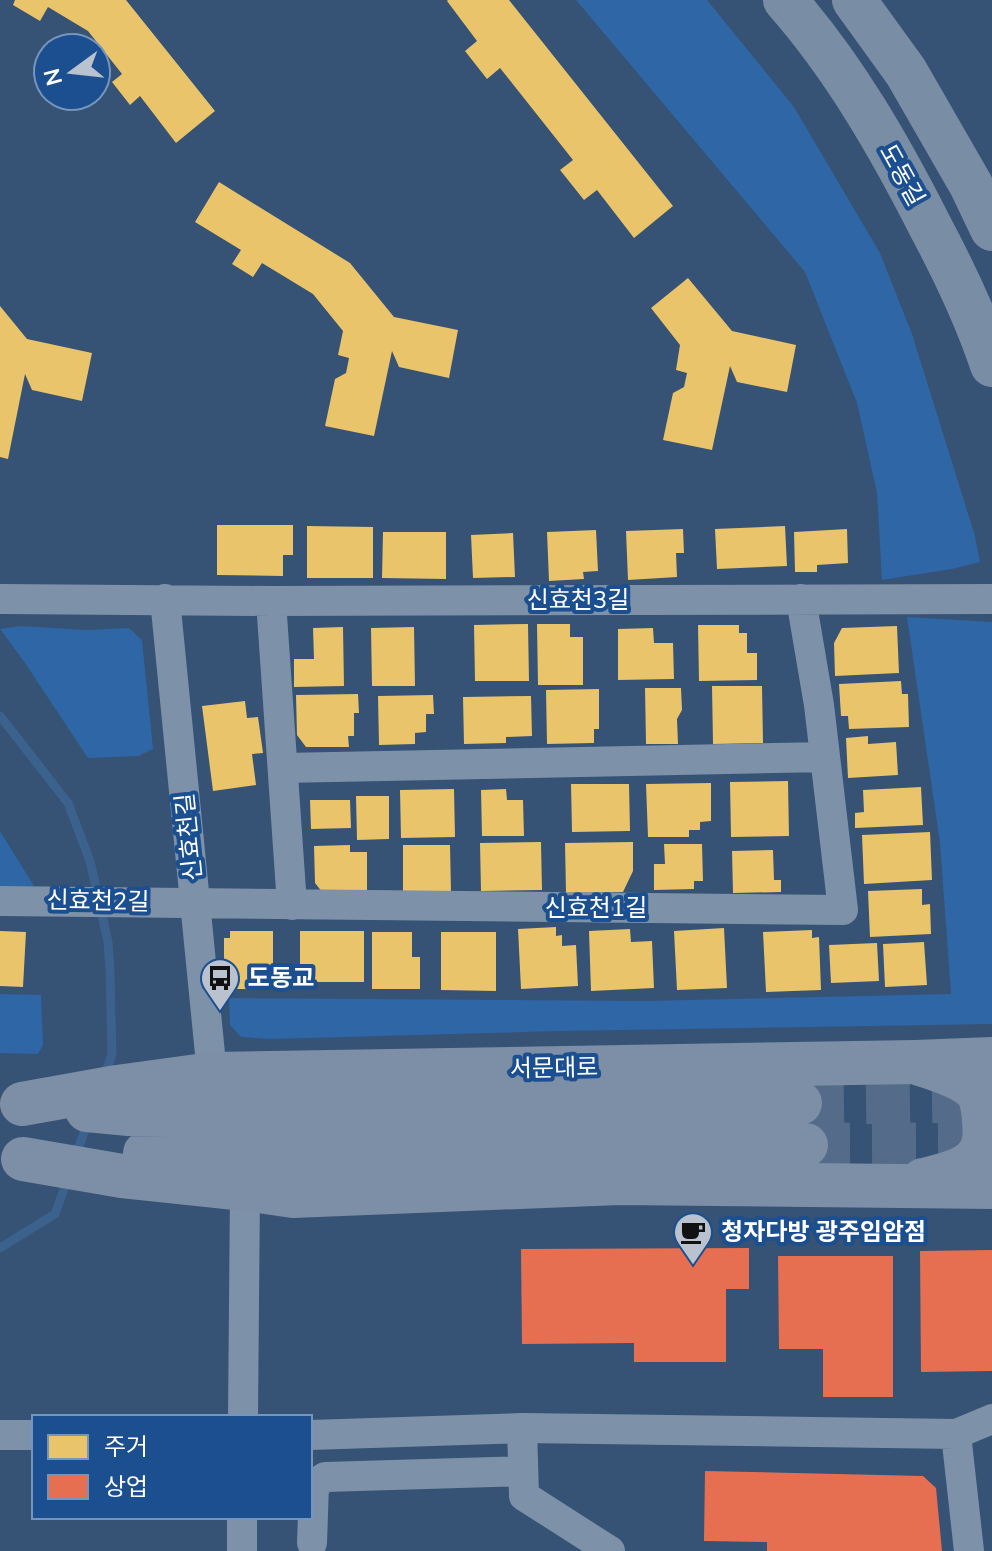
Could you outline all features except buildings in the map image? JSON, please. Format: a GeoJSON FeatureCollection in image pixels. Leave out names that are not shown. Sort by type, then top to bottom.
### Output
{"type":"FeatureCollection","features":[{"type":"Feature","properties":{"kind":"main road","name":"도동길"},"geometry":{"type":"LineString","coordinates":[[785,0],[804,22],[865,110],[910,186],[950,265],[992,365]]}},
{"type":"Feature","properties":{"kind":"main road"},"geometry":{"type":"LineString","coordinates":[[854,0],[906,72],[971,185],[992,229]]}},
{"type":"Feature","properties":{"kind":"main road","name":"서문대로"},"geometry":{"type":"LineString","coordinates":[[122,1132],[212,1074],[992,1059]]}},
{"type":"Feature","properties":{"kind":"main road"},"geometry":{"type":"LineString","coordinates":[[894,1187],[971,1163],[982,1148],[985,1133],[984,1113],[977,1092],[963,1081],[915,1062]]}},
{"type":"Feature","properties":{"kind":"main road"},"geometry":{"type":"LineString","coordinates":[[11,1103],[122,1132],[290,1155],[803,1124]]}},
{"type":"Feature","properties":{"kind":"main road"},"geometry":{"type":"LineString","coordinates":[[11,1159],[122,1132],[245,1189],[293,1196],[619,1183],[992,1187]]}},
{"type":"Feature","properties":{"kind":"street"},"geometry":{"type":"LineString","coordinates":[[0,599],[165,599]]}},
{"type":"Feature","properties":{"kind":"street","name":"신효천3길"},"geometry":{"type":"LineString","coordinates":[[165,599],[992,599]]}},
{"type":"Feature","properties":{"kind":"street","name":"신효천길"},"geometry":{"type":"LineString","coordinates":[[165,599],[212,1074]]}},
{"type":"Feature","properties":{"kind":"street","name":"신효천1길"},"geometry":{"type":"LineString","coordinates":[[195,903],[843,910],[819,705],[801,599]]}},
{"type":"Feature","properties":{"kind":"street"},"geometry":{"type":"LineString","coordinates":[[271,601],[292,905]]}},
{"type":"Feature","properties":{"kind":"street"},"geometry":{"type":"LineString","coordinates":[[283,768],[825,757]]}},
{"type":"Feature","properties":{"kind":"street","name":"신효천2길"},"geometry":{"type":"LineString","coordinates":[[0,901],[195,903]]}},
{"type":"Feature","properties":{"kind":"street"},"geometry":{"type":"LineString","coordinates":[[243,1415],[245,1189]]}},
{"type":"Feature","properties":{"kind":"street"},"geometry":{"type":"LineString","coordinates":[[312,1435],[522,1428],[956,1434],[992,1419]]}},
{"type":"Feature","properties":{"kind":"street"},"geometry":{"type":"LineString","coordinates":[[522,1428],[524,1496],[610,1551]]}},
{"type":"Feature","properties":{"kind":"street"},"geometry":{"type":"LineString","coordinates":[[956,1434],[969,1551]]}},
{"type":"Feature","properties":{"kind":"street"},"geometry":{"type":"LineString","coordinates":[[0,1435],[32,1435]]}},
{"type":"Feature","properties":{"kind":"street"},"geometry":{"type":"LineString","coordinates":[[312,1543],[314,1485],[325,1477],[523,1471]]}},
{"type":"Feature","properties":{"kind":"street"},"geometry":{"type":"LineString","coordinates":[[242,1519],[242,1551]]}},
{"type":"Feature","properties":{"kind":"shaded area"},"geometry":{"type":"Polygon","coordinates":[[[576,0],[707,0],[794,107],[880,253],[912,334],[975,536],[980,562],[882,580],[877,493],[857,403],[805,272],[576,0]]]}},
{"type":"Feature","properties":{"kind":"shaded area"},"geometry":{"type":"Polygon","coordinates":[[[907,617],[992,622],[992,1024],[270,1039],[241,1037],[230,1025],[229,998],[647,1001],[951,994],[940,843],[907,617]]]}},
{"type":"Feature","properties":{"kind":"shaded area"},"geometry":{"type":"Polygon","coordinates":[[[20,626],[87,630],[129,628],[142,640],[153,749],[138,756],[88,758],[0,629],[20,626]]]}},
{"type":"Feature","properties":{"kind":"shaded area"},"geometry":{"type":"Polygon","coordinates":[[[0,831],[34,886],[0,886],[0,831]]]}},
{"type":"Feature","properties":{"kind":"shaded area"},"geometry":{"type":"Polygon","coordinates":[[[0,994],[41,995],[43,1045],[38,1054],[0,1053],[0,994]]]}},
{"type":"Feature","properties":{"kind":"waterway"},"geometry":{"type":"LineString","coordinates":[[0,716],[68,803],[90,861],[108,942],[110,970],[112,1054],[104,1078]]}},
{"type":"Feature","properties":{"kind":"waterway"},"geometry":{"type":"LineString","coordinates":[[75,1157],[88,1122]]}},
{"type":"Feature","properties":{"kind":"waterway"},"geometry":{"type":"LineString","coordinates":[[0,1248],[55,1214],[68,1178]]}},
{"type":"Feature","properties":{"kind":"tunnel"},"geometry":{"type":"LineString","coordinates":[[800,1103],[992,1100]]}},
{"type":"Feature","properties":{"kind":"tunnel"},"geometry":{"type":"LineString","coordinates":[[806,1145],[992,1144]]}},
{"type":"Feature","properties":{"kind":"place","name":"도동교"},"geometry":{"type":"Point","coordinates":[220,1012]}},
{"type":"Feature","properties":{"kind":"place","name":"청자다방 광주임암점"},"geometry":{"type":"Point","coordinates":[693,1266]}}]}
